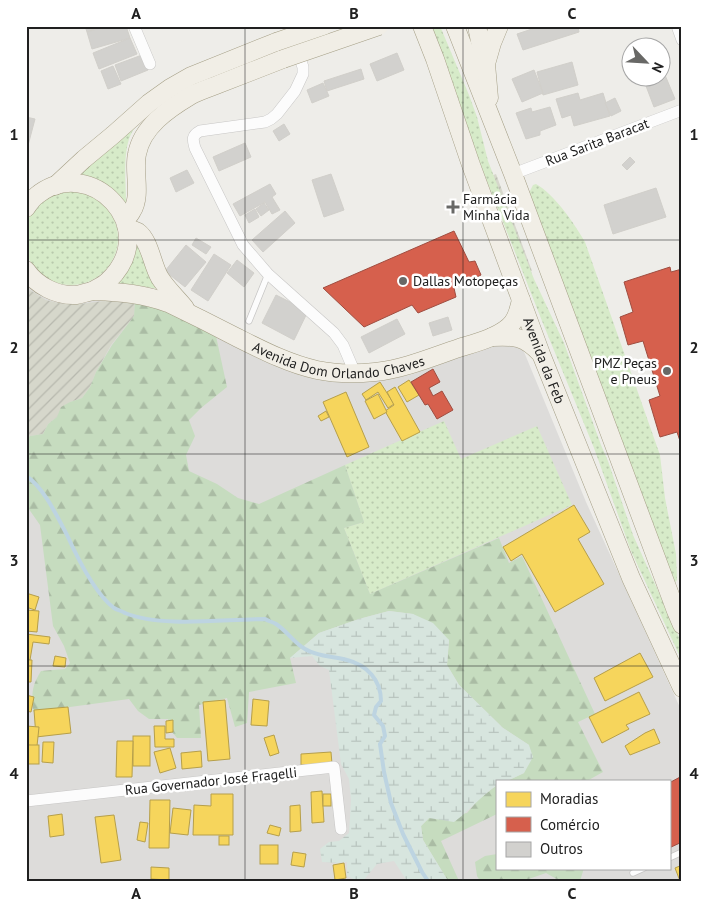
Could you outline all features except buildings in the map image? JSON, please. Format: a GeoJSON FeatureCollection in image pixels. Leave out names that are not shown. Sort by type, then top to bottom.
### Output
{"type":"FeatureCollection","features":[{"type":"Feature","properties":{"kind":"main road","name":"Avenida Dom Orlando Chaves"},"geometry":{"type":"LineString","coordinates":[[55,186],[149,103],[170,88],[191,76],[276,42],[324,26]]}},
{"type":"Feature","properties":{"kind":"main road","name":"Avenida Dom Orlando Chaves"},"geometry":{"type":"LineString","coordinates":[[126,224],[135,206],[135,164],[139,145],[148,130],[166,112],[192,95],[283,59],[379,26]]}},
{"type":"Feature","properties":{"kind":"main road","name":"Avenida da Feb"},"geometry":{"type":"LineString","coordinates":[[422,26],[541,354],[631,578],[682,688]]}},
{"type":"Feature","properties":{"kind":"main road"},"geometry":{"type":"LineString","coordinates":[[455,26],[492,118],[681,622]]}},
{"type":"Feature","properties":{"kind":"main road"},"geometry":{"type":"LineString","coordinates":[[477,26],[492,118]]}},
{"type":"Feature","properties":{"kind":"main road"},"geometry":{"type":"LineString","coordinates":[[487,82],[486,64],[499,26]]}},
{"type":"Feature","properties":{"kind":"main road","name":"Avenida Dom Orlando Chaves"},"geometry":{"type":"LineString","coordinates":[[26,208],[44,190],[68,183],[86,184],[103,192],[116,204],[126,224],[128,238],[126,254],[118,270],[107,282],[92,291],[76,295],[59,294],[43,287],[26,270]]}},
{"type":"Feature","properties":{"kind":"main road","name":"Avenida Dom Orlando Chaves"},"geometry":{"type":"LineString","coordinates":[[126,224],[142,236],[158,275],[190,314]]}},
{"type":"Feature","properties":{"kind":"main road","name":"Avenida Dom Orlando Chaves"},"geometry":{"type":"LineString","coordinates":[[92,291],[141,294],[168,303],[260,349],[283,359],[318,370],[355,373],[376,372],[407,366],[491,337]]}},
{"type":"Feature","properties":{"kind":"main road"},"geometry":{"type":"LineString","coordinates":[[491,337],[512,324],[518,313],[521,300]]}},
{"type":"Feature","properties":{"kind":"main road"},"geometry":{"type":"LineString","coordinates":[[491,337],[512,337],[523,340],[532,344],[541,354]]}},
{"type":"Feature","properties":{"kind":"street"},"geometry":{"type":"LineString","coordinates":[[134,26],[150,64]]}},
{"type":"Feature","properties":{"kind":"street"},"geometry":{"type":"LineString","coordinates":[[288,26],[303,67],[303,74],[295,91],[277,114],[264,122],[200,131],[195,134],[193,139],[195,148],[243,245],[268,274],[334,333],[343,345],[355,373]]}},
{"type":"Feature","properties":{"kind":"street"},"geometry":{"type":"LineString","coordinates":[[677,26],[682,40]]}},
{"type":"Feature","properties":{"kind":"street","name":"Rua Sarita Baracat"},"geometry":{"type":"LineString","coordinates":[[513,174],[682,110]]}},
{"type":"Feature","properties":{"kind":"street","name":"Rua Governador José Fragelli"},"geometry":{"type":"LineString","coordinates":[[26,801],[334,767],[341,829]]}},
{"type":"Feature","properties":{"kind":"lane"},"geometry":{"type":"LineString","coordinates":[[249,321],[268,274]]}},
{"type":"Feature","properties":{"kind":"lane"},"geometry":{"type":"LineString","coordinates":[[670,858],[682,852]]}},
{"type":"Feature","properties":{"kind":"lane"},"geometry":{"type":"LineString","coordinates":[[633,873],[640,870]]}},
{"type":"Feature","properties":{"kind":"shaded area"},"geometry":{"type":"Polygon","coordinates":[[[496,174],[532,271],[525,274],[488,177],[496,174]]]}},
{"type":"Feature","properties":{"kind":"shaded area"},"geometry":{"type":"Polygon","coordinates":[[[26,283],[73,301],[135,299],[208,332],[373,380],[410,375],[496,344],[522,347],[586,502],[682,712],[682,881],[26,881],[26,283]]]}},
{"type":"Feature","properties":{"kind":"shaded area"},"geometry":{"type":"Polygon","coordinates":[[[30,290],[46,300],[63,304],[135,299],[134,316],[111,345],[90,387],[82,398],[70,402],[48,424],[43,434],[30,436],[26,440],[26,296],[30,290]]]}},
{"type":"Feature","properties":{"kind":"green space"},"geometry":{"type":"Polygon","coordinates":[[[432,26],[440,26],[469,95],[477,117],[488,161],[534,279],[564,343],[633,535],[682,644],[682,661],[631,551],[594,448],[483,171],[439,51],[432,26]]]}},
{"type":"Feature","properties":{"kind":"green space"},"geometry":{"type":"Polygon","coordinates":[[[138,122],[127,146],[125,207],[117,194],[107,185],[94,178],[80,174],[138,122]]]}},
{"type":"Feature","properties":{"kind":"green space"},"geometry":{"type":"Polygon","coordinates":[[[536,184],[557,202],[585,242],[660,455],[665,498],[676,554],[677,580],[673,585],[529,193],[533,185],[536,184]]]}},
{"type":"Feature","properties":{"kind":"green space"},"geometry":{"type":"Polygon","coordinates":[[[71,191],[89,195],[104,205],[114,220],[118,238],[114,256],[104,271],[89,281],[71,285],[53,281],[38,271],[28,256],[24,238],[28,220],[38,205],[53,195],[71,191]]]}},
{"type":"Feature","properties":{"kind":"green space"},"geometry":{"type":"Polygon","coordinates":[[[135,235],[159,289],[128,284],[112,285],[135,235]]]}},
{"type":"Feature","properties":{"kind":"green space"},"geometry":{"type":"Polygon","coordinates":[[[135,299],[159,306],[216,336],[227,387],[189,420],[195,436],[186,455],[189,471],[217,484],[238,498],[259,504],[345,465],[364,522],[344,528],[370,594],[499,538],[509,563],[522,556],[595,714],[578,722],[603,772],[589,780],[509,780],[524,773],[529,745],[503,728],[459,685],[447,665],[449,640],[413,614],[389,611],[319,633],[290,658],[296,683],[249,692],[247,723],[235,727],[227,698],[199,705],[201,738],[177,738],[172,732],[168,719],[149,719],[138,711],[129,699],[33,712],[33,691],[41,671],[65,669],[70,663],[64,646],[53,626],[40,525],[26,505],[26,440],[30,436],[43,434],[48,424],[57,417],[61,407],[82,398],[90,387],[96,372],[112,345],[134,316],[135,299]]]}},
{"type":"Feature","properties":{"kind":"green space"},"geometry":{"type":"Polygon","coordinates":[[[444,421],[461,459],[537,426],[572,505],[370,594],[344,528],[364,522],[345,465],[444,421]]]}},
{"type":"Feature","properties":{"kind":"green space"},"geometry":{"type":"Polygon","coordinates":[[[389,611],[413,614],[433,623],[449,640],[447,665],[459,685],[503,728],[529,745],[533,757],[524,773],[509,780],[496,780],[496,786],[454,822],[429,818],[421,826],[423,840],[448,881],[407,881],[394,861],[377,864],[363,881],[358,881],[347,876],[347,862],[322,862],[320,849],[329,842],[339,841],[349,833],[351,800],[349,779],[341,764],[329,670],[320,666],[312,656],[290,658],[319,633],[389,611]]]}},
{"type":"Feature","properties":{"kind":"green space"},"geometry":{"type":"Polygon","coordinates":[[[496,786],[496,814],[441,841],[459,881],[448,881],[423,840],[421,826],[429,818],[467,813],[479,799],[496,786]]]}},
{"type":"Feature","properties":{"kind":"green space"},"geometry":{"type":"Polygon","coordinates":[[[496,854],[496,870],[583,870],[580,881],[560,881],[546,873],[523,881],[480,881],[477,876],[475,862],[485,856],[496,854]]]}},
{"type":"Feature","properties":{"kind":"waterway"},"geometry":{"type":"LineString","coordinates":[[26,476],[38,487],[50,503],[87,574],[100,594],[115,609],[140,618],[157,620],[193,622],[265,619],[275,623],[297,644],[310,652],[354,662],[372,674],[380,693],[381,701],[376,707],[374,715],[383,726],[385,736],[380,744],[391,803],[403,834],[428,881]]}},
{"type":"Feature","properties":{"kind":"place","name":"Farmácia Minha Vida"},"geometry":{"type":"Point","coordinates":[453,207]}},
{"type":"Feature","properties":{"kind":"place","name":"Dallas Motopeças"},"geometry":{"type":"Point","coordinates":[403,281]}},
{"type":"Feature","properties":{"kind":"place","name":"PMZ Peças e Pneus"},"geometry":{"type":"Point","coordinates":[667,371]}}]}
